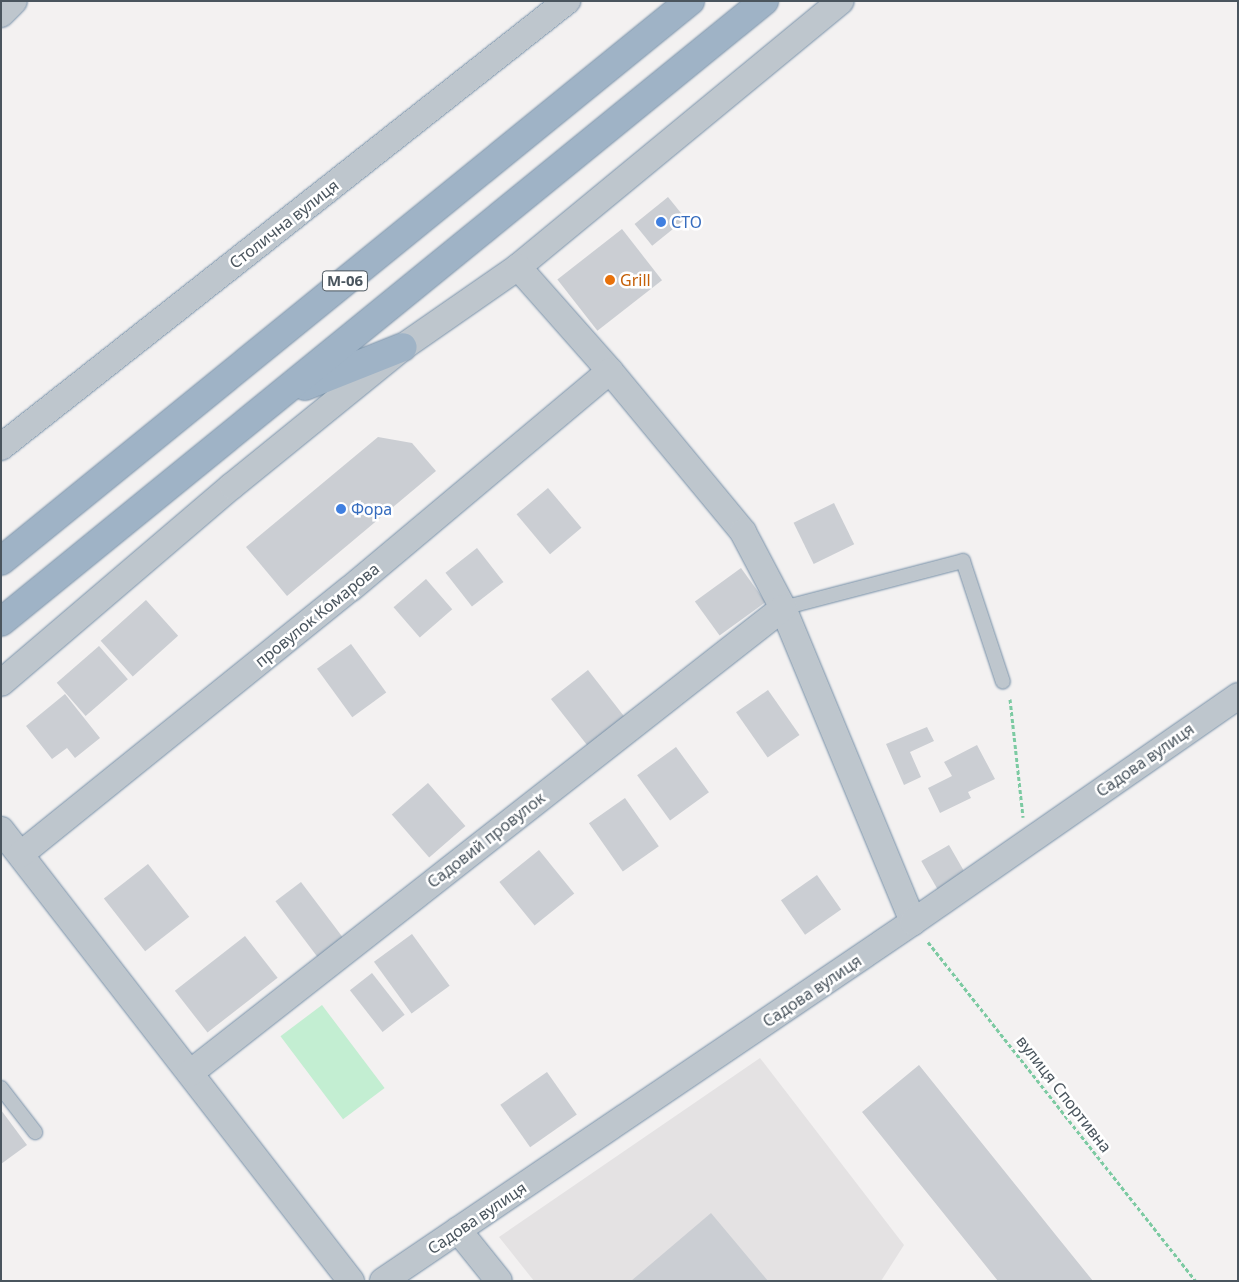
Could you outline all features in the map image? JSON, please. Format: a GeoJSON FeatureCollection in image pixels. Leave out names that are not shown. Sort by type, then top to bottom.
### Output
{"type":"FeatureCollection","features":[{"type":"Feature","properties":{"kind":"highway","name":"М-06"},"geometry":{"type":"LineString","coordinates":[[1,561],[690,1]]}},
{"type":"Feature","properties":{"kind":"highway","name":"М-06"},"geometry":{"type":"LineString","coordinates":[[1,622],[764,1]]}},
{"type":"Feature","properties":{"kind":"highway"},"geometry":{"type":"LineString","coordinates":[[280,396],[403,347]]}},
{"type":"Feature","properties":{"kind":"street"},"geometry":{"type":"LineString","coordinates":[[1,14],[14,1]]}},
{"type":"Feature","properties":{"kind":"street"},"geometry":{"type":"LineString","coordinates":[[1,683],[232,486],[403,347],[518,266],[841,1]]}},
{"type":"Feature","properties":{"kind":"street","name":"Столична вулиця"},"geometry":{"type":"LineString","coordinates":[[1,447],[556,5]]}},
{"type":"Feature","properties":{"kind":"street"},"geometry":{"type":"LineString","coordinates":[[518,266],[610,371],[743,532],[783,608],[913,922]]}},
{"type":"Feature","properties":{"kind":"street","name":"провулок Комарова"},"geometry":{"type":"LineString","coordinates":[[21,854],[342,595],[610,371]]}},
{"type":"Feature","properties":{"kind":"street","name":"Садовий провулок"},"geometry":{"type":"LineString","coordinates":[[190,1073],[783,608]]}},
{"type":"Feature","properties":{"kind":"street","name":"Садова вулиця"},"geometry":{"type":"LineString","coordinates":[[383,1281],[913,922],[1238,696]]}},
{"type":"Feature","properties":{"kind":"street"},"geometry":{"type":"LineString","coordinates":[[1,830],[351,1281]]}},
{"type":"Feature","properties":{"kind":"street"},"geometry":{"type":"LineString","coordinates":[[458,1230],[499,1281]]}},
{"type":"Feature","properties":{"kind":"lane"},"geometry":{"type":"LineString","coordinates":[[783,608],[963,561],[1003,682]]}},
{"type":"Feature","properties":{"kind":"lane"},"geometry":{"type":"LineString","coordinates":[[1,1088],[35,1132]]}},
{"type":"Feature","properties":{"kind":"path"},"geometry":{"type":"LineString","coordinates":[[1003,682],[1012,706],[1020,809],[1032,839]]}},
{"type":"Feature","properties":{"kind":"path","name":"вулиця Спортивна"},"geometry":{"type":"LineString","coordinates":[[913,922],[1196,1281]]}},
{"type":"Feature","properties":{"kind":"shaded area"},"geometry":{"type":"Polygon","coordinates":[[[760,1058],[904,1245],[881,1281],[534,1281],[499,1237],[760,1058]]]}},
{"type":"Feature","properties":{"kind":"green space"},"geometry":{"type":"Polygon","coordinates":[[[322,1005],[385,1088],[343,1119],[280,1036],[322,1005]]]}},
{"type":"Feature","properties":{"kind":"building","name":"СТО"},"geometry":{"type":"Polygon","coordinates":[[[668,197],[686,219],[652,246],[635,224],[668,197]]]}},
{"type":"Feature","properties":{"kind":"building","name":"Grill"},"geometry":{"type":"Polygon","coordinates":[[[622,229],[662,280],[597,331],[557,279],[622,229]]]}},
{"type":"Feature","properties":{"kind":"building","name":"Фора"},"geometry":{"type":"Polygon","coordinates":[[[378,437],[412,443],[436,471],[287,596],[246,547],[378,437]]]}},
{"type":"Feature","properties":{"kind":"building"},"geometry":{"type":"Polygon","coordinates":[[[548,488],[581,528],[550,554],[517,514],[548,488]]]}},
{"type":"Feature","properties":{"kind":"building"},"geometry":{"type":"Polygon","coordinates":[[[834,503],[854,544],[814,564],[794,523],[834,503]]]}},
{"type":"Feature","properties":{"kind":"building"},"geometry":{"type":"Polygon","coordinates":[[[477,548],[503,582],[472,607],[445,573],[477,548]]]}},
{"type":"Feature","properties":{"kind":"building"},"geometry":{"type":"Polygon","coordinates":[[[741,568],[766,602],[720,635],[695,602],[741,568]]]}},
{"type":"Feature","properties":{"kind":"building"},"geometry":{"type":"Polygon","coordinates":[[[426,579],[452,609],[420,637],[394,607],[426,579]]]}},
{"type":"Feature","properties":{"kind":"building"},"geometry":{"type":"Polygon","coordinates":[[[146,600],[178,636],[133,676],[101,641],[146,600]]]}},
{"type":"Feature","properties":{"kind":"building"},"geometry":{"type":"Polygon","coordinates":[[[351,644],[386,693],[352,717],[317,669],[351,644]]]}},
{"type":"Feature","properties":{"kind":"building"},"geometry":{"type":"Polygon","coordinates":[[[99,646],[128,679],[86,716],[57,683],[99,646]]]}},
{"type":"Feature","properties":{"kind":"building"},"geometry":{"type":"Polygon","coordinates":[[[588,670],[627,720],[590,749],[551,699],[588,670]]]}},
{"type":"Feature","properties":{"kind":"building"},"geometry":{"type":"Polygon","coordinates":[[[768,690],[800,735],[768,757],[736,712],[768,690]]]}},
{"type":"Feature","properties":{"kind":"building"},"geometry":{"type":"Polygon","coordinates":[[[65,694],[100,738],[75,758],[67,748],[52,759],[26,726],[65,694]]]}},
{"type":"Feature","properties":{"kind":"building"},"geometry":{"type":"Polygon","coordinates":[[[927,727],[934,741],[910,752],[921,777],[904,785],[886,744],[927,727]]]}},
{"type":"Feature","properties":{"kind":"building"},"geometry":{"type":"Polygon","coordinates":[[[977,745],[995,779],[968,792],[971,798],[940,813],[928,788],[952,776],[944,762],[977,745]]]}},
{"type":"Feature","properties":{"kind":"building"},"geometry":{"type":"Polygon","coordinates":[[[676,747],[709,792],[670,821],[637,775],[676,747]]]}},
{"type":"Feature","properties":{"kind":"building"},"geometry":{"type":"Polygon","coordinates":[[[428,783],[465,826],[429,858],[392,814],[428,783]]]}},
{"type":"Feature","properties":{"kind":"building"},"geometry":{"type":"Polygon","coordinates":[[[625,798],[659,846],[623,872],[589,823],[625,798]]]}},
{"type":"Feature","properties":{"kind":"building"},"geometry":{"type":"Polygon","coordinates":[[[949,845],[969,880],[941,896],[921,861],[949,845]]]}},
{"type":"Feature","properties":{"kind":"building"},"geometry":{"type":"Polygon","coordinates":[[[539,850],[574,894],[535,926],[499,882],[539,850]]]}},
{"type":"Feature","properties":{"kind":"building"},"geometry":{"type":"Polygon","coordinates":[[[148,864],[189,917],[145,951],[104,898],[148,864]]]}},
{"type":"Feature","properties":{"kind":"building"},"geometry":{"type":"Polygon","coordinates":[[[817,875],[841,909],[805,935],[781,900],[817,875]]]}},
{"type":"Feature","properties":{"kind":"building"},"geometry":{"type":"Polygon","coordinates":[[[301,882],[345,940],[319,960],[275,901],[301,882]]]}},
{"type":"Feature","properties":{"kind":"building"},"geometry":{"type":"Polygon","coordinates":[[[412,934],[450,986],[412,1013],[374,962],[412,934]]]}},
{"type":"Feature","properties":{"kind":"building"},"geometry":{"type":"Polygon","coordinates":[[[245,936],[278,978],[207,1033],[175,991],[245,936]]]}},
{"type":"Feature","properties":{"kind":"building"},"geometry":{"type":"Polygon","coordinates":[[[372,973],[405,1015],[383,1032],[350,990],[372,973]]]}},
{"type":"Feature","properties":{"kind":"building"},"geometry":{"type":"Polygon","coordinates":[[[919,1065],[1093,1281],[998,1281],[862,1112],[919,1065]]]}},
{"type":"Feature","properties":{"kind":"building"},"geometry":{"type":"Polygon","coordinates":[[[547,1072],[577,1115],[530,1147],[500,1105],[547,1072]]]}},
{"type":"Feature","properties":{"kind":"building"},"geometry":{"type":"Polygon","coordinates":[[[1,1110],[27,1145],[1,1164],[1,1110]]]}},
{"type":"Feature","properties":{"kind":"building"},"geometry":{"type":"Polygon","coordinates":[[[711,1213],[768,1281],[631,1281],[711,1213]]]}},
{"type":"Feature","properties":{"kind":"place","name":"СТО"},"geometry":{"type":"Point","coordinates":[661,222]}},
{"type":"Feature","properties":{"kind":"place","name":"Grill"},"geometry":{"type":"Point","coordinates":[610,280]}},
{"type":"Feature","properties":{"kind":"place","name":"Фора"},"geometry":{"type":"Point","coordinates":[341,509]}}]}
